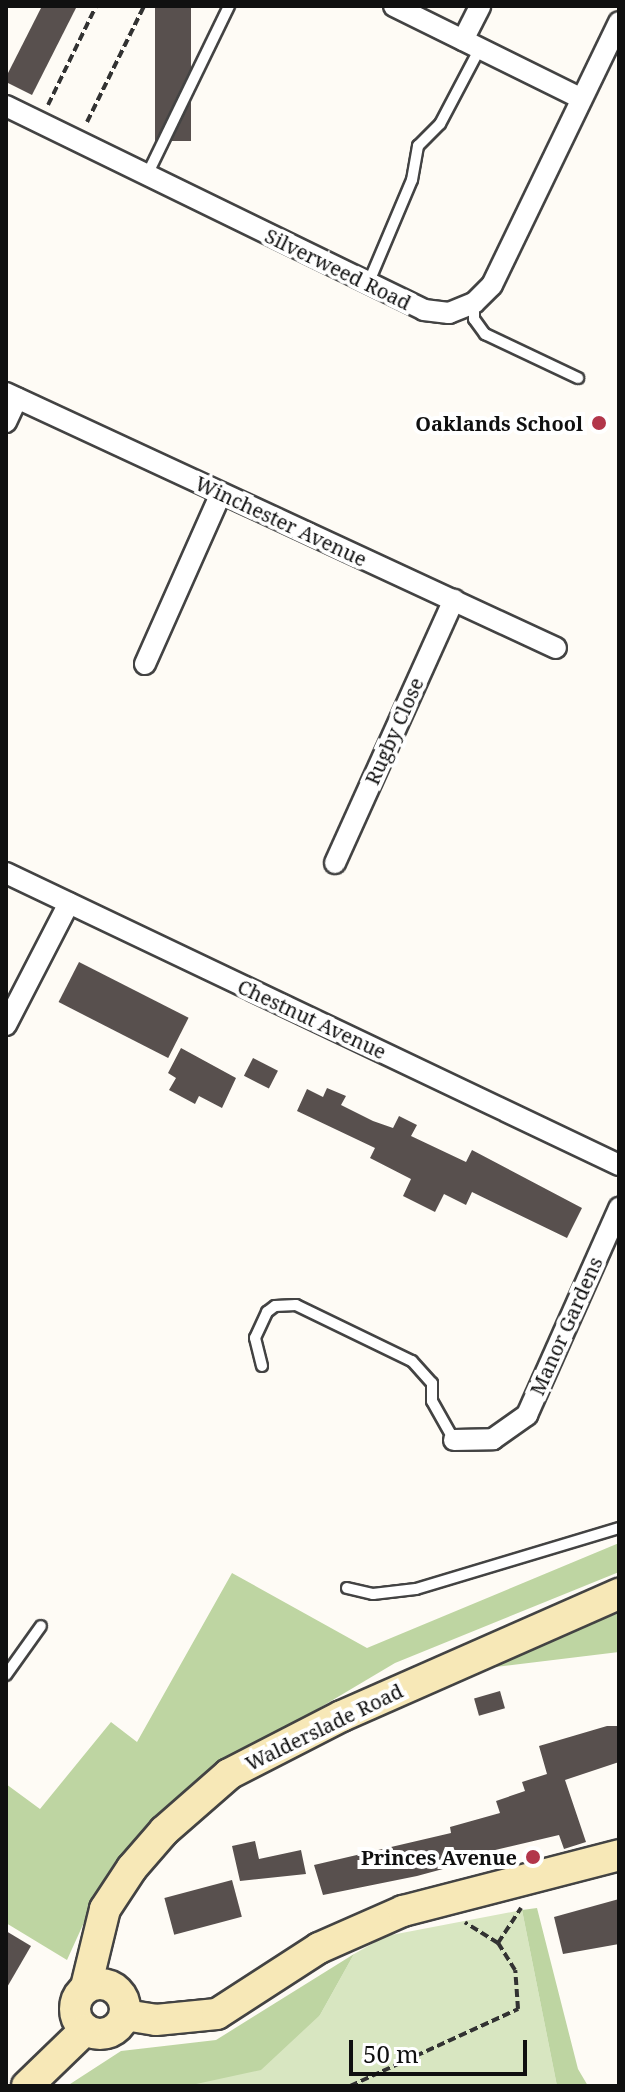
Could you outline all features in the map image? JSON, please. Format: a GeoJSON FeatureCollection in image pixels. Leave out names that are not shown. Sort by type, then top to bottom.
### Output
{"type":"FeatureCollection","features":[{"type":"Feature","properties":{"kind":"street"},"geometry":{"type":"LineString","coordinates":[[394,6],[580,98]]}},
{"type":"Feature","properties":{"kind":"street"},"geometry":{"type":"LineString","coordinates":[[471,44],[480,6]]}},
{"type":"Feature","properties":{"kind":"street"},"geometry":{"type":"LineString","coordinates":[[474,303],[492,285],[619,22]]}},
{"type":"Feature","properties":{"kind":"street","name":"Silverweed Road"},"geometry":{"type":"LineString","coordinates":[[6,106],[424,310],[449,313],[474,303]]}},
{"type":"Feature","properties":{"kind":"street"},"geometry":{"type":"LineString","coordinates":[[6,422],[11,396]]}},
{"type":"Feature","properties":{"kind":"street","name":"Winchester Avenue"},"geometry":{"type":"LineString","coordinates":[[11,396],[556,648]]}},
{"type":"Feature","properties":{"kind":"street"},"geometry":{"type":"LineString","coordinates":[[145,664],[221,493]]}},
{"type":"Feature","properties":{"kind":"street","name":"Rugby Close"},"geometry":{"type":"LineString","coordinates":[[335,863],[454,600]]}},
{"type":"Feature","properties":{"kind":"street","name":"Chestnut Avenue"},"geometry":{"type":"LineString","coordinates":[[6,873],[619,1165]]}},
{"type":"Feature","properties":{"kind":"street"},"geometry":{"type":"LineString","coordinates":[[6,1025],[69,903]]}},
{"type":"Feature","properties":{"kind":"street","name":"Manor Gardens"},"geometry":{"type":"LineString","coordinates":[[454,1440],[493,1439],[527,1415],[619,1208]]}},
{"type":"Feature","properties":{"kind":"street","name":"Walderslade Road"},"geometry":{"type":"LineString","coordinates":[[86,1987],[105,1909],[132,1868],[164,1831],[229,1774],[342,1716],[619,1594]]}},
{"type":"Feature","properties":{"kind":"street"},"geometry":{"type":"LineString","coordinates":[[125,2015],[156,2020],[217,2014],[319,1948],[403,1911],[619,1855]]}},
{"type":"Feature","properties":{"kind":"street"},"geometry":{"type":"LineString","coordinates":[[111,1986],[123,1998],[125,2015],[109,2033],[85,2030],[74,2008],[86,1987],[111,1986]]}},
{"type":"Feature","properties":{"kind":"street"},"geometry":{"type":"LineString","coordinates":[[27,2086],[85,2030]]}},
{"type":"Feature","properties":{"kind":"lane"},"geometry":{"type":"LineString","coordinates":[[147,175],[229,6]]}},
{"type":"Feature","properties":{"kind":"lane"},"geometry":{"type":"LineString","coordinates":[[368,284],[412,180],[418,146],[440,124],[471,44]]}},
{"type":"Feature","properties":{"kind":"lane"},"geometry":{"type":"LineString","coordinates":[[474,303],[474,319],[485,334],[578,378]]}},
{"type":"Feature","properties":{"kind":"lane"},"geometry":{"type":"LineString","coordinates":[[262,1366],[255,1338],[267,1312],[275,1306],[296,1305],[412,1361],[432,1383],[432,1401],[454,1440]]}},
{"type":"Feature","properties":{"kind":"lane"},"geometry":{"type":"LineString","coordinates":[[347,1588],[373,1594],[416,1589],[619,1528]]}},
{"type":"Feature","properties":{"kind":"lane"},"geometry":{"type":"LineString","coordinates":[[6,1675],[41,1626]]}},
{"type":"Feature","properties":{"kind":"path"},"geometry":{"type":"LineString","coordinates":[[39,123],[96,6]]}},
{"type":"Feature","properties":{"kind":"path"},"geometry":{"type":"LineString","coordinates":[[77,141],[144,6]]}},
{"type":"Feature","properties":{"kind":"path"},"geometry":{"type":"LineString","coordinates":[[350,2086],[518,2009],[515,1970],[498,1943],[456,1916]]}},
{"type":"Feature","properties":{"kind":"green space"},"geometry":{"type":"Polygon","coordinates":[[[619,1543],[619,1572],[395,1663],[191,1784],[117,1867],[91,1907],[67,1960],[6,1923],[6,1784],[40,1809],[111,1722],[137,1742],[232,1573],[367,1648],[619,1543]]]}},
{"type":"Feature","properties":{"kind":"green space"},"geometry":{"type":"Polygon","coordinates":[[[619,1613],[619,1652],[470,1670],[619,1613]]]}},
{"type":"Feature","properties":{"kind":"green space"},"geometry":{"type":"Polygon","coordinates":[[[537,1908],[578,2069],[588,2086],[557,2086],[522,1910],[537,1908]]]}},
{"type":"Feature","properties":{"kind":"green space"},"geometry":{"type":"Polygon","coordinates":[[[522,1910],[557,2086],[187,2086],[207,2080],[320,2015],[354,1954],[386,1936],[522,1910]]]}},
{"type":"Feature","properties":{"kind":"green space"},"geometry":{"type":"Polygon","coordinates":[[[354,1954],[320,2015],[261,2070],[187,2086],[67,2086],[121,2051],[216,2040],[354,1954]]]}},
{"type":"Feature","properties":{"kind":"building"},"geometry":{"type":"Polygon","coordinates":[[[42,6],[77,6],[32,95],[6,82],[6,77],[42,6]]]}},
{"type":"Feature","properties":{"kind":"building"},"geometry":{"type":"Polygon","coordinates":[[[155,6],[191,6],[191,141],[155,141],[155,6]]]}},
{"type":"Feature","properties":{"kind":"building"},"geometry":{"type":"Polygon","coordinates":[[[79,962],[189,1018],[168,1058],[59,1002],[79,962]]]}},
{"type":"Feature","properties":{"kind":"building"},"geometry":{"type":"Polygon","coordinates":[[[181,1048],[236,1078],[222,1108],[199,1096],[195,1104],[169,1090],[176,1078],[168,1073],[181,1048]]]}},
{"type":"Feature","properties":{"kind":"building"},"geometry":{"type":"Polygon","coordinates":[[[253,1058],[278,1071],[269,1089],[244,1076],[253,1058]]]}},
{"type":"Feature","properties":{"kind":"building"},"geometry":{"type":"Polygon","coordinates":[[[327,1088],[346,1096],[341,1105],[373,1121],[393,1128],[399,1116],[417,1125],[411,1136],[466,1162],[472,1150],[582,1208],[567,1238],[472,1192],[466,1205],[444,1194],[435,1212],[403,1196],[411,1179],[370,1158],[375,1148],[297,1111],[307,1089],[323,1097],[327,1088]]]}},
{"type":"Feature","properties":{"kind":"building"},"geometry":{"type":"Polygon","coordinates":[[[500,1691],[505,1708],[479,1716],[474,1698],[500,1691]]]}},
{"type":"Feature","properties":{"kind":"building"},"geometry":{"type":"Polygon","coordinates":[[[607,1726],[619,1726],[619,1762],[565,1780],[586,1842],[564,1849],[559,1835],[453,1860],[454,1866],[417,1876],[323,1895],[314,1865],[451,1833],[450,1827],[500,1813],[496,1801],[525,1791],[522,1782],[547,1774],[539,1746],[607,1726]]]}},
{"type":"Feature","properties":{"kind":"building"},"geometry":{"type":"Polygon","coordinates":[[[255,1841],[259,1859],[301,1850],[306,1874],[240,1881],[232,1846],[255,1841]]]}},
{"type":"Feature","properties":{"kind":"building"},"geometry":{"type":"Polygon","coordinates":[[[232,1880],[242,1917],[174,1935],[164,1898],[232,1880]]]}},
{"type":"Feature","properties":{"kind":"building"},"geometry":{"type":"Polygon","coordinates":[[[619,1899],[619,1944],[563,1954],[554,1917],[619,1899]]]}},
{"type":"Feature","properties":{"kind":"building"},"geometry":{"type":"Polygon","coordinates":[[[6,1931],[31,1946],[6,1989],[6,1931]]]}},
{"type":"Feature","properties":{"kind":"place","name":"Oaklands School"},"geometry":{"type":"Point","coordinates":[599,423]}},
{"type":"Feature","properties":{"kind":"place","name":"Princes Avenue"},"geometry":{"type":"Point","coordinates":[533,1857]}}]}
